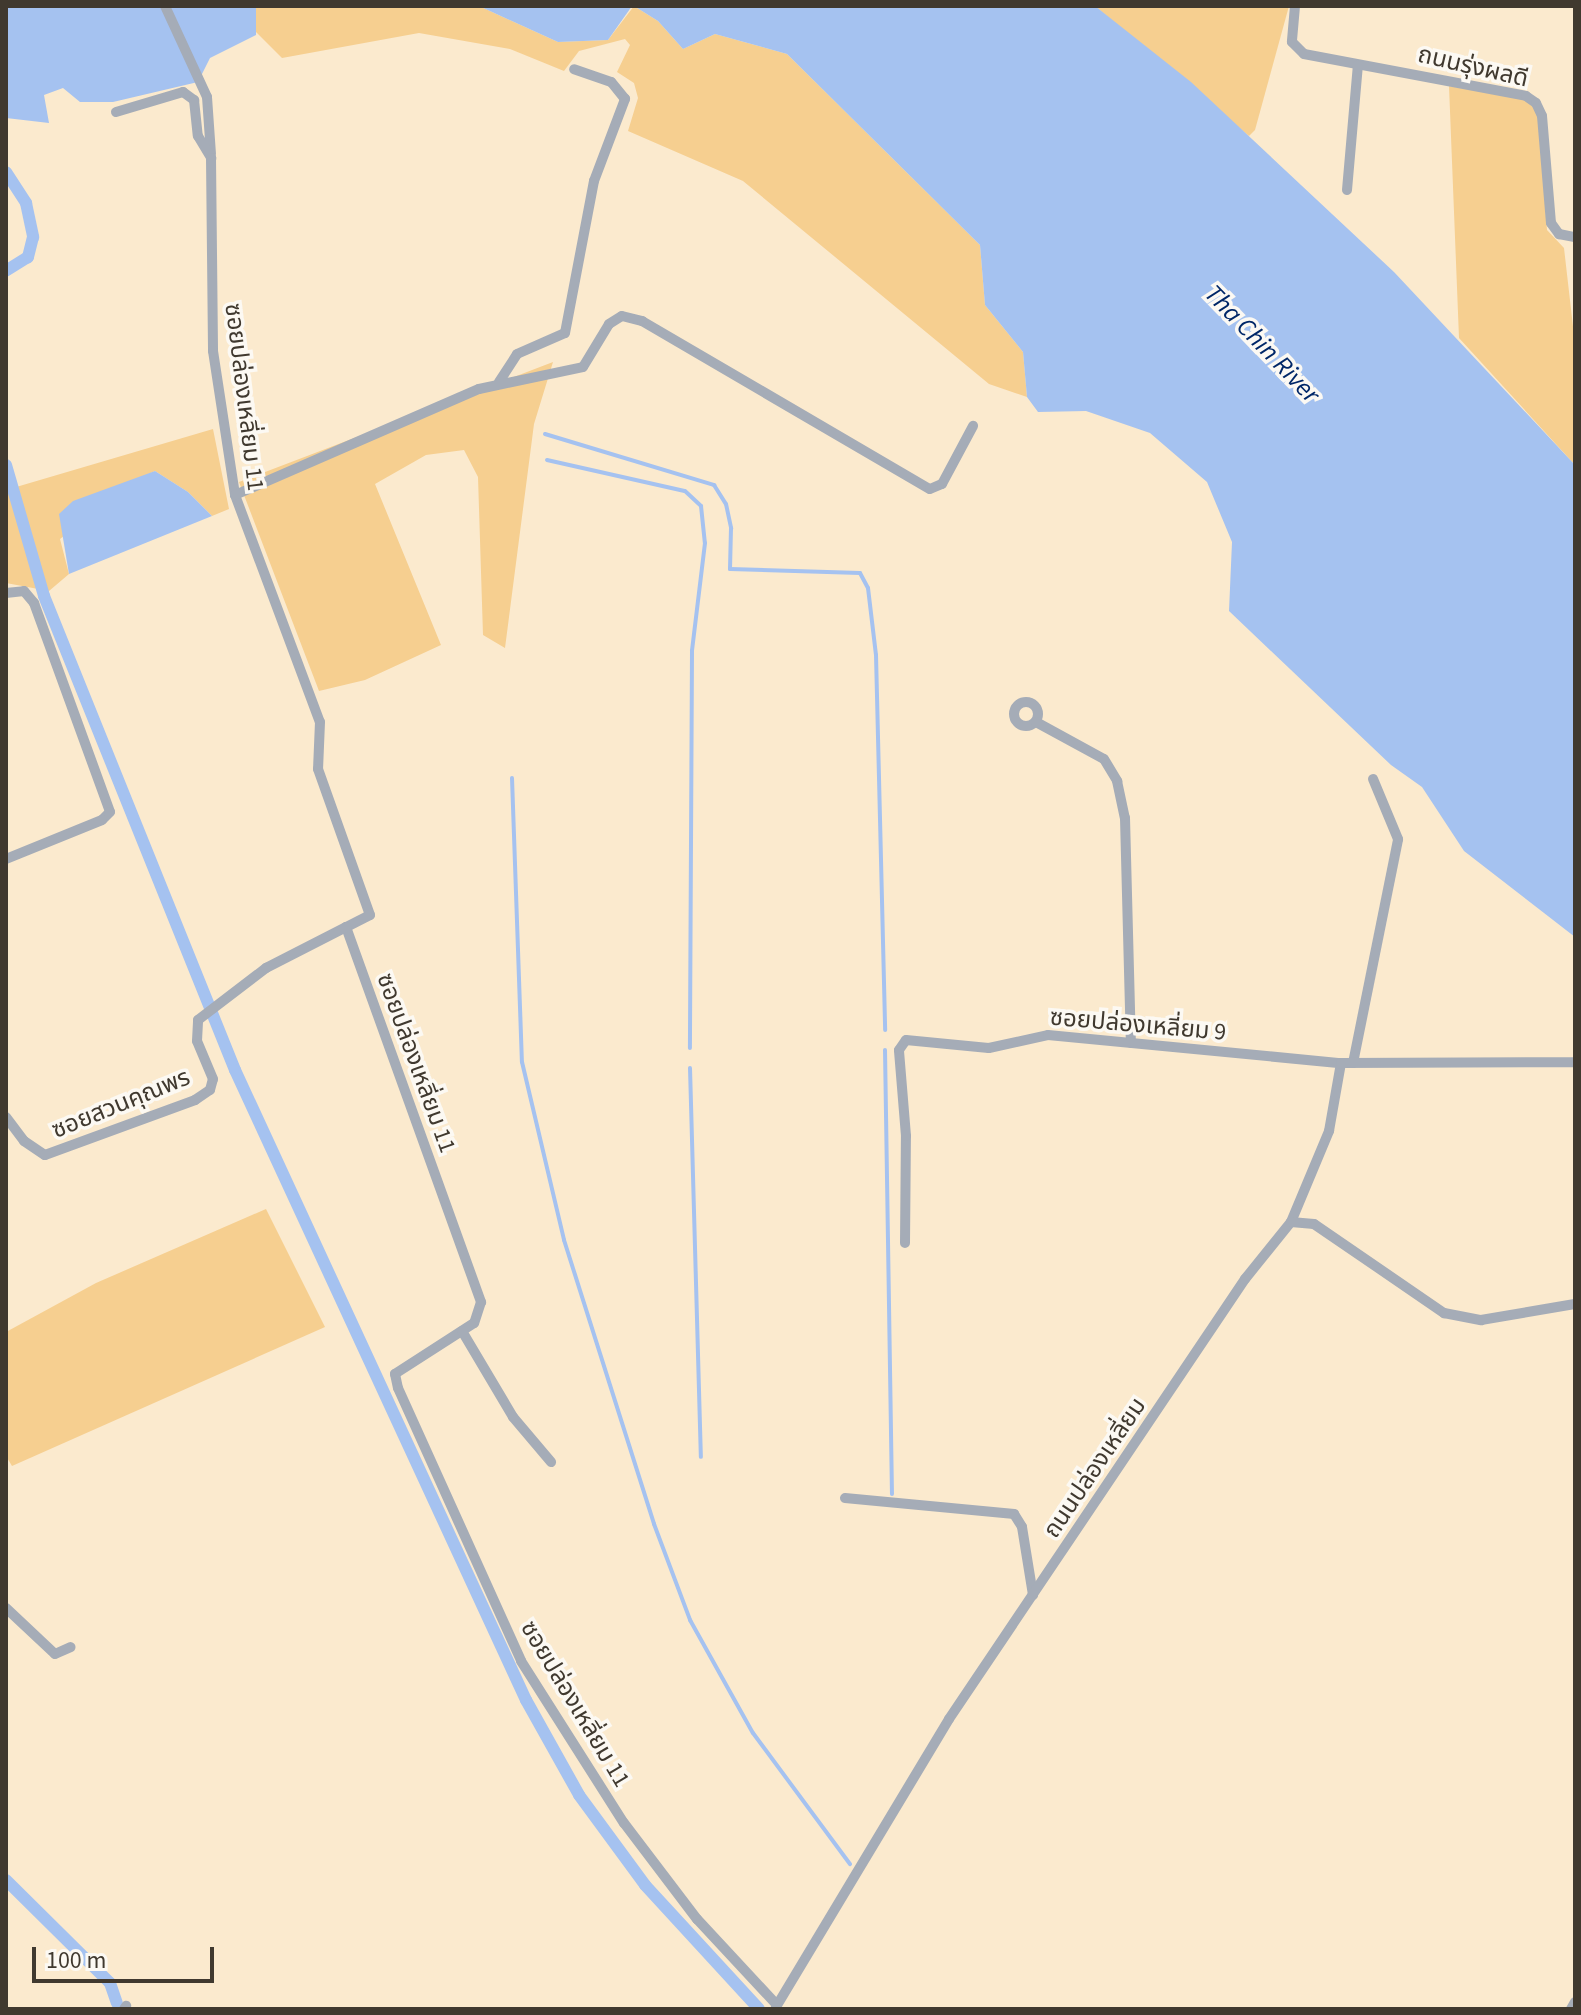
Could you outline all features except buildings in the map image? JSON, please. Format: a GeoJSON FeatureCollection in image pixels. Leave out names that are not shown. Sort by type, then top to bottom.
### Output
{"type":"FeatureCollection","features":[{"type":"Feature","properties":{"kind":"street"},"geometry":{"type":"LineString","coordinates":[[165,6],[207,97],[211,158]]}},
{"type":"Feature","properties":{"kind":"street","name":"ถนนรุ่งผลดี"},"geometry":{"type":"LineString","coordinates":[[1295,6],[1291,38],[1298,50],[1358,65],[1530,98],[1542,116],[1551,223],[1559,234],[1575,237]]}},
{"type":"Feature","properties":{"kind":"street"},"geometry":{"type":"LineString","coordinates":[[1347,190],[1358,65]]}},
{"type":"Feature","properties":{"kind":"street"},"geometry":{"type":"LineString","coordinates":[[499,382],[517,354],[565,333],[594,181],[625,99],[622,90],[611,82],[574,69]]}},
{"type":"Feature","properties":{"kind":"street","name":"ซอยปล่องเหลี่ยม 11"},"geometry":{"type":"LineString","coordinates":[[116,112],[188,92],[194,100],[198,136],[211,158],[213,351],[235,495],[320,722],[318,769],[370,915],[346,927],[481,1302],[481,1314],[462,1331],[395,1374],[410,1422],[521,1661],[624,1823],[697,1919],[776,2007]]}},
{"type":"Feature","properties":{"kind":"street"},"geometry":{"type":"LineString","coordinates":[[235,495],[499,382],[583,367],[612,321],[630,317],[930,489],[942,484],[973,426]]}},
{"type":"Feature","properties":{"kind":"street"},"geometry":{"type":"LineString","coordinates":[[6,593],[24,591],[34,603],[110,812],[102,820],[6,859]]}},
{"type":"Feature","properties":{"kind":"street"},"geometry":{"type":"LineString","coordinates":[[1036,722],[1104,759],[1117,781],[1126,841],[1131,1043]]}},
{"type":"Feature","properties":{"kind":"street"},"geometry":{"type":"LineString","coordinates":[[1353,1063],[1398,839],[1373,779]]}},
{"type":"Feature","properties":{"kind":"street","name":"ซอยสวนคุณพร"},"geometry":{"type":"LineString","coordinates":[[6,1117],[24,1141],[45,1155],[195,1100],[210,1090],[213,1079],[197,1041],[198,1020],[266,968],[346,927]]}},
{"type":"Feature","properties":{"kind":"street","name":"ซอยปล่องเหลี่ยม 9"},"geometry":{"type":"LineString","coordinates":[[905,1243],[905,1121],[899,1050],[903,1042],[989,1048],[1048,1035],[1341,1063],[1575,1062]]}},
{"type":"Feature","properties":{"kind":"street","name":"ถนนปล่องเหลี่ยม"},"geometry":{"type":"LineString","coordinates":[[776,2007],[949,1719],[1245,1279],[1291,1222],[1329,1131],[1341,1063]]}},
{"type":"Feature","properties":{"kind":"street"},"geometry":{"type":"LineString","coordinates":[[1291,1222],[1314,1224],[1444,1313],[1481,1320],[1575,1304]]}},
{"type":"Feature","properties":{"kind":"street"},"geometry":{"type":"LineString","coordinates":[[462,1331],[513,1417],[551,1462]]}},
{"type":"Feature","properties":{"kind":"street"},"geometry":{"type":"LineString","coordinates":[[845,1498],[1014,1514],[1022,1527],[1033,1595]]}},
{"type":"Feature","properties":{"kind":"street"},"geometry":{"type":"LineString","coordinates":[[6,1608],[55,1654],[71,1647]]}},
{"type":"Feature","properties":{"kind":"street"},"geometry":{"type":"LineString","coordinates":[[1571,2009],[1575,2002]]}},
{"type":"Feature","properties":{"kind":"shaded area"},"geometry":{"type":"Polygon","coordinates":[[[256,6],[479,6],[558,42],[608,40],[634,6],[658,21],[683,49],[715,34],[787,54],[980,245],[985,305],[1023,352],[1027,397],[989,384],[743,181],[628,131],[638,98],[634,83],[617,72],[630,45],[625,39],[579,51],[564,71],[510,49],[419,33],[282,58],[256,32],[256,6]]]}},
{"type":"Feature","properties":{"kind":"shaded area"},"geometry":{"type":"Polygon","coordinates":[[[1095,6],[1289,6],[1255,130],[1249,136],[1095,6]]]}},
{"type":"Feature","properties":{"kind":"shaded area"},"geometry":{"type":"Polygon","coordinates":[[[1449,86],[1525,99],[1538,112],[1547,230],[1564,248],[1575,344],[1575,465],[1459,338],[1449,86]]]}},
{"type":"Feature","properties":{"kind":"shaded area"},"geometry":{"type":"Polygon","coordinates":[[[553,362],[534,424],[505,648],[483,635],[478,477],[464,450],[426,455],[375,484],[441,645],[365,680],[319,691],[239,482],[553,362]]]}},
{"type":"Feature","properties":{"kind":"shaded area"},"geometry":{"type":"Polygon","coordinates":[[[213,429],[229,509],[212,516],[188,492],[155,471],[135,480],[60,539],[69,574],[49,591],[6,583],[6,490],[213,429]]]}},
{"type":"Feature","properties":{"kind":"shaded area"},"geometry":{"type":"Polygon","coordinates":[[[266,1209],[325,1327],[12,1466],[6,1456],[6,1332],[96,1283],[266,1209]]]}},
{"type":"Feature","properties":{"kind":"water"},"geometry":{"type":"Polygon","coordinates":[[[6,6],[256,6],[256,35],[210,58],[198,82],[113,102],[80,102],[63,88],[44,95],[49,123],[6,118],[6,6]]]}},
{"type":"Feature","properties":{"kind":"water"},"geometry":{"type":"Polygon","coordinates":[[[479,6],[632,6],[608,40],[558,42],[479,6]]]}},
{"type":"Feature","properties":{"kind":"water","name":"Tha Chin River"},"geometry":{"type":"Polygon","coordinates":[[[634,6],[1095,6],[1191,82],[1394,272],[1575,465],[1575,937],[1464,851],[1422,787],[1391,765],[1229,611],[1232,542],[1207,482],[1150,433],[1086,411],[1038,412],[1027,397],[1023,352],[985,305],[980,245],[787,54],[715,34],[683,49],[658,21],[634,6]]]}},
{"type":"Feature","properties":{"kind":"water"},"geometry":{"type":"Polygon","coordinates":[[[155,471],[188,492],[212,516],[69,574],[59,514],[73,501],[155,471]]]}},
{"type":"Feature","properties":{"kind":"waterway"},"geometry":{"type":"LineString","coordinates":[[6,172],[26,203],[33,237],[28,257],[6,271]]}},
{"type":"Feature","properties":{"kind":"waterway"},"geometry":{"type":"LineString","coordinates":[[545,434],[714,485],[726,504],[731,528],[730,569],[860,573],[868,588],[876,655],[885,1030]]}},
{"type":"Feature","properties":{"kind":"waterway"},"geometry":{"type":"LineString","coordinates":[[547,460],[685,491],[701,506],[705,543],[692,651],[690,1048]]}},
{"type":"Feature","properties":{"kind":"waterway"},"geometry":{"type":"LineString","coordinates":[[6,465],[44,596],[235,1070],[526,1700],[579,1795],[645,1885],[759,2009]]}},
{"type":"Feature","properties":{"kind":"waterway"},"geometry":{"type":"LineString","coordinates":[[512,778],[522,1062],[564,1240],[654,1524],[690,1620],[753,1733],[850,1864]]}},
{"type":"Feature","properties":{"kind":"waterway"},"geometry":{"type":"LineString","coordinates":[[885,1050],[892,1494]]}},
{"type":"Feature","properties":{"kind":"waterway"},"geometry":{"type":"LineString","coordinates":[[690,1068],[701,1457]]}},
{"type":"Feature","properties":{"kind":"waterway"},"geometry":{"type":"LineString","coordinates":[[6,1880],[110,1983],[117,2003]]}}]}
